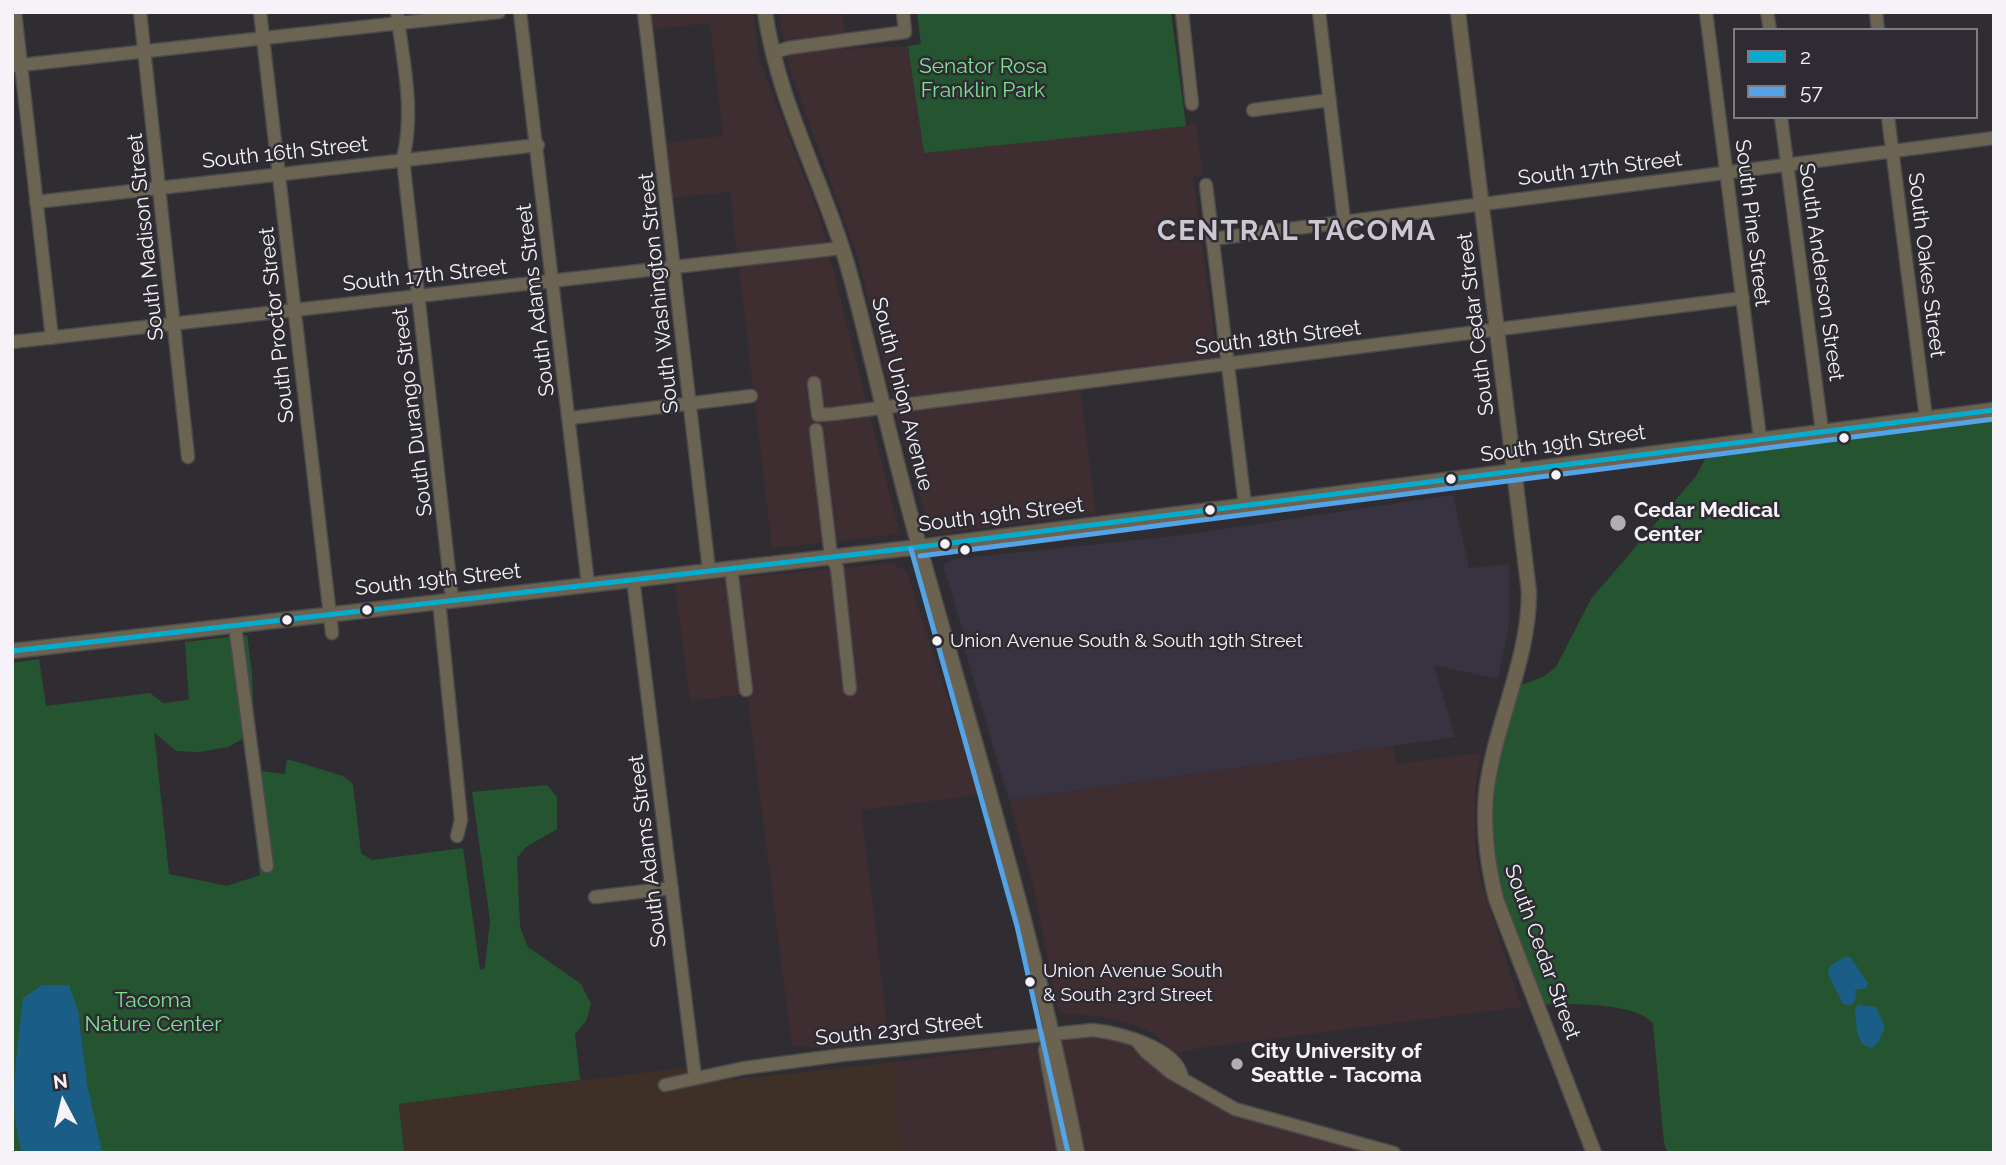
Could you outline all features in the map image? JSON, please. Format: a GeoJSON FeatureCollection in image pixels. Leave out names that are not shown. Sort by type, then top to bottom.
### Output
{"type":"FeatureCollection","features":[{"type":"Feature","properties":{"kind":"main road","name":"South Union Avenue"},"geometry":{"type":"LineString","coordinates":[[765,12],[773,53],[789,105],[842,248],[919,547],[999,821],[1057,1048],[1077,1153]]}},
{"type":"Feature","properties":{"kind":"main road","name":"South Cedar Street"},"geometry":{"type":"LineString","coordinates":[[1458,12],[1527,565],[1529,610],[1525,644],[1487,787],[1485,834],[1488,862],[1496,899],[1594,1153]]}},
{"type":"Feature","properties":{"kind":"main road","name":"South 19th Street"},"geometry":{"type":"LineString","coordinates":[[12,651],[919,547],[1994,410]]}},
{"type":"Feature","properties":{"kind":"main road","name":"South Union Avenue"},"geometry":{"type":"LineString","coordinates":[[1051,1032],[1046,1049],[1065,1153]]}},
{"type":"Feature","properties":{"kind":"street"},"geometry":{"type":"LineString","coordinates":[[15,12],[16,66],[52,338]]}},
{"type":"Feature","properties":{"kind":"street","name":"South Madison Street"},"geometry":{"type":"LineString","coordinates":[[140,12],[188,457]]}},
{"type":"Feature","properties":{"kind":"street","name":"South Proctor Street"},"geometry":{"type":"LineString","coordinates":[[260,12],[331,633]]}},
{"type":"Feature","properties":{"kind":"street"},"geometry":{"type":"LineString","coordinates":[[16,66],[398,18],[499,12]]}},
{"type":"Feature","properties":{"kind":"street","name":"South Adams Street"},"geometry":{"type":"LineString","coordinates":[[520,12],[538,145],[588,584]]}},
{"type":"Feature","properties":{"kind":"street","name":"South Washington Street"},"geometry":{"type":"LineString","coordinates":[[644,12],[676,268],[709,570]]}},
{"type":"Feature","properties":{"kind":"street"},"geometry":{"type":"LineString","coordinates":[[773,53],[788,48],[905,33],[904,12]]}},
{"type":"Feature","properties":{"kind":"street"},"geometry":{"type":"LineString","coordinates":[[1182,12],[1192,104]]}},
{"type":"Feature","properties":{"kind":"street"},"geometry":{"type":"LineString","coordinates":[[1319,12],[1344,221]]}},
{"type":"Feature","properties":{"kind":"street","name":"South Pine Street"},"geometry":{"type":"LineString","coordinates":[[1706,12],[1760,438]]}},
{"type":"Feature","properties":{"kind":"street","name":"South Durango Street"},"geometry":{"type":"LineString","coordinates":[[398,18],[409,96],[408,136],[403,159],[445,600],[461,820],[457,836]]}},
{"type":"Feature","properties":{"kind":"street"},"geometry":{"type":"LineString","coordinates":[[1253,110],[1329,100]]}},
{"type":"Feature","properties":{"kind":"street","name":"South Anderson Street"},"geometry":{"type":"LineString","coordinates":[[1781,119],[1822,431]]}},
{"type":"Feature","properties":{"kind":"street","name":"South Oakes Street"},"geometry":{"type":"LineString","coordinates":[[1888,119],[1926,418]]}},
{"type":"Feature","properties":{"kind":"street","name":"South 17th Street"},"geometry":{"type":"LineString","coordinates":[[1212,239],[1994,138]]}},
{"type":"Feature","properties":{"kind":"street","name":"South 16th Street"},"geometry":{"type":"LineString","coordinates":[[36,202],[538,145]]}},
{"type":"Feature","properties":{"kind":"street"},"geometry":{"type":"LineString","coordinates":[[1206,185],[1245,505]]}},
{"type":"Feature","properties":{"kind":"street","name":"South 17th Street"},"geometry":{"type":"LineString","coordinates":[[12,342],[842,248]]}},
{"type":"Feature","properties":{"kind":"street","name":"South 18th Street"},"geometry":{"type":"LineString","coordinates":[[814,383],[818,415],[1743,298]]}},
{"type":"Feature","properties":{"kind":"street"},"geometry":{"type":"LineString","coordinates":[[570,418],[751,396]]}},
{"type":"Feature","properties":{"kind":"street"},"geometry":{"type":"LineString","coordinates":[[816,430],[831,556],[837,568],[850,689]]}},
{"type":"Feature","properties":{"kind":"street"},"geometry":{"type":"LineString","coordinates":[[731,568],[746,690]]}},
{"type":"Feature","properties":{"kind":"street","name":"South Adams Street"},"geometry":{"type":"LineString","coordinates":[[633,579],[695,1077]]}},
{"type":"Feature","properties":{"kind":"street"},"geometry":{"type":"LineString","coordinates":[[235,626],[267,866]]}},
{"type":"Feature","properties":{"kind":"street"},"geometry":{"type":"LineString","coordinates":[[595,897],[672,888]]}},
{"type":"Feature","properties":{"kind":"street","name":"South 23rd Street"},"geometry":{"type":"LineString","coordinates":[[666,1086],[695,1077],[842,1055],[1051,1032],[1105,1031],[1138,1041],[1163,1066],[1200,1091],[1248,1115],[1394,1153]]}},
{"type":"Feature","properties":{"kind":"shaded area"},"geometry":{"type":"Polygon","coordinates":[[[636,12],[753,12],[759,59],[820,218],[900,534],[772,548],[730,192],[673,198],[666,143],[723,136],[710,23],[638,31],[636,12]]]}},
{"type":"Feature","properties":{"kind":"shaded area"},"geometry":{"type":"Polygon","coordinates":[[[779,12],[842,12],[847,49],[908,46],[924,153],[1196,124],[1203,175],[1193,177],[1217,357],[893,400],[858,257],[788,64],[779,12]]]}},
{"type":"Feature","properties":{"kind":"shaded area"},"geometry":{"type":"Polygon","coordinates":[[[1080,389],[1096,513],[931,535],[896,413],[1080,389]]]}},
{"type":"Feature","properties":{"kind":"shaded area"},"geometry":{"type":"Polygon","coordinates":[[[1453,495],[1469,568],[1509,564],[1509,625],[1498,679],[1434,665],[1455,737],[1009,800],[943,565],[953,559],[1175,536],[1453,495]]]}},
{"type":"Feature","properties":{"kind":"shaded area"},"geometry":{"type":"Polygon","coordinates":[[[892,563],[906,571],[980,795],[861,810],[889,1040],[829,1048],[792,1046],[747,694],[690,701],[675,584],[892,563]]]}},
{"type":"Feature","properties":{"kind":"shaded area"},"geometry":{"type":"Polygon","coordinates":[[[1393,746],[1396,764],[1481,753],[1475,785],[1475,847],[1481,881],[1521,1007],[1199,1048],[1176,1054],[1154,1034],[1130,1023],[1101,1016],[1062,1014],[1057,1006],[1033,884],[1009,800],[1393,746]]]}},
{"type":"Feature","properties":{"kind":"shaded area"},"geometry":{"type":"Polygon","coordinates":[[[1118,1032],[1218,1101],[1394,1153],[1073,1153],[1051,1033],[1118,1032]]]}},
{"type":"Feature","properties":{"kind":"shaded area"},"geometry":{"type":"Polygon","coordinates":[[[1034,1044],[1039,1048],[1058,1153],[902,1153],[895,1096],[897,1062],[1034,1044]]]}},
{"type":"Feature","properties":{"kind":"shaded area"},"geometry":{"type":"Polygon","coordinates":[[[897,1062],[895,1096],[902,1153],[404,1153],[399,1104],[690,1067],[692,1084],[897,1062]]]}},
{"type":"Feature","properties":{"kind":"green space","name":"Senator Rosa Franklin Park"},"geometry":{"type":"Polygon","coordinates":[[[917,12],[1171,12],[1186,126],[924,153],[908,46],[921,44],[917,12]]]}},
{"type":"Feature","properties":{"kind":"green space"},"geometry":{"type":"Polygon","coordinates":[[[1994,410],[1994,1153],[1668,1153],[1664,1143],[1653,1023],[1631,1011],[1598,1005],[1536,1005],[1496,899],[1485,813],[1518,686],[1543,677],[1556,667],[1591,599],[1696,476],[1710,450],[1994,410]]]}},
{"type":"Feature","properties":{"kind":"green space","name":"Tacoma Nature Center"},"geometry":{"type":"Polygon","coordinates":[[[247,635],[252,672],[254,725],[246,737],[228,747],[199,752],[176,751],[154,732],[169,874],[227,886],[260,875],[251,803],[265,801],[260,771],[285,774],[287,759],[343,776],[353,784],[361,853],[372,860],[463,848],[480,970],[485,968],[490,920],[472,792],[547,785],[557,797],[557,829],[526,847],[517,858],[520,927],[528,947],[581,984],[591,1004],[586,1021],[575,1034],[580,1080],[399,1104],[404,1153],[12,1153],[12,663],[39,659],[46,706],[150,693],[163,703],[189,700],[185,642],[247,635]]]}},
{"type":"Feature","properties":{"kind":"water"},"geometry":{"type":"Polygon","coordinates":[[[1844,957],[1850,957],[1868,983],[1866,988],[1855,990],[1856,1000],[1851,1005],[1843,1004],[1828,974],[1830,966],[1844,957]]]}},
{"type":"Feature","properties":{"kind":"water"},"geometry":{"type":"Polygon","coordinates":[[[42,985],[69,985],[78,1011],[87,1084],[102,1153],[22,1153],[14,1096],[23,998],[42,985]]]}},
{"type":"Feature","properties":{"kind":"water"},"geometry":{"type":"Polygon","coordinates":[[[1859,1005],[1876,1007],[1885,1027],[1878,1043],[1871,1048],[1862,1042],[1857,1032],[1855,1008],[1859,1005]]]}},
{"type":"Feature","properties":{"kind":"transit line","name":"2"},"geometry":{"type":"LineString","coordinates":[[12,651],[919,547],[1994,410]]}},
{"type":"Feature","properties":{"kind":"transit line","name":"57"},"geometry":{"type":"LineString","coordinates":[[920,556],[1994,419]]}},
{"type":"Feature","properties":{"kind":"transit line","name":"57"},"geometry":{"type":"LineString","coordinates":[[911,549],[1017,926],[1068,1153]]}},
{"type":"Feature","properties":{"kind":"place","name":"Cedar Medical Center"},"geometry":{"type":"Point","coordinates":[1618,523]}},
{"type":"Feature","properties":{"kind":"place","name":"Union Avenue South & South 19th Street"},"geometry":{"type":"Point","coordinates":[937,641]}},
{"type":"Feature","properties":{"kind":"place","name":"Union Avenue South & South 23rd Street"},"geometry":{"type":"Point","coordinates":[1030,982]}},
{"type":"Feature","properties":{"kind":"place","name":"City University of Seattle - Tacoma"},"geometry":{"type":"Point","coordinates":[1237,1064]}},
{"type":"Feature","properties":{"kind":"district","name":"CENTRAL TACOMA"},"geometry":{"type":"Point","coordinates":[1297,232]}}]}
